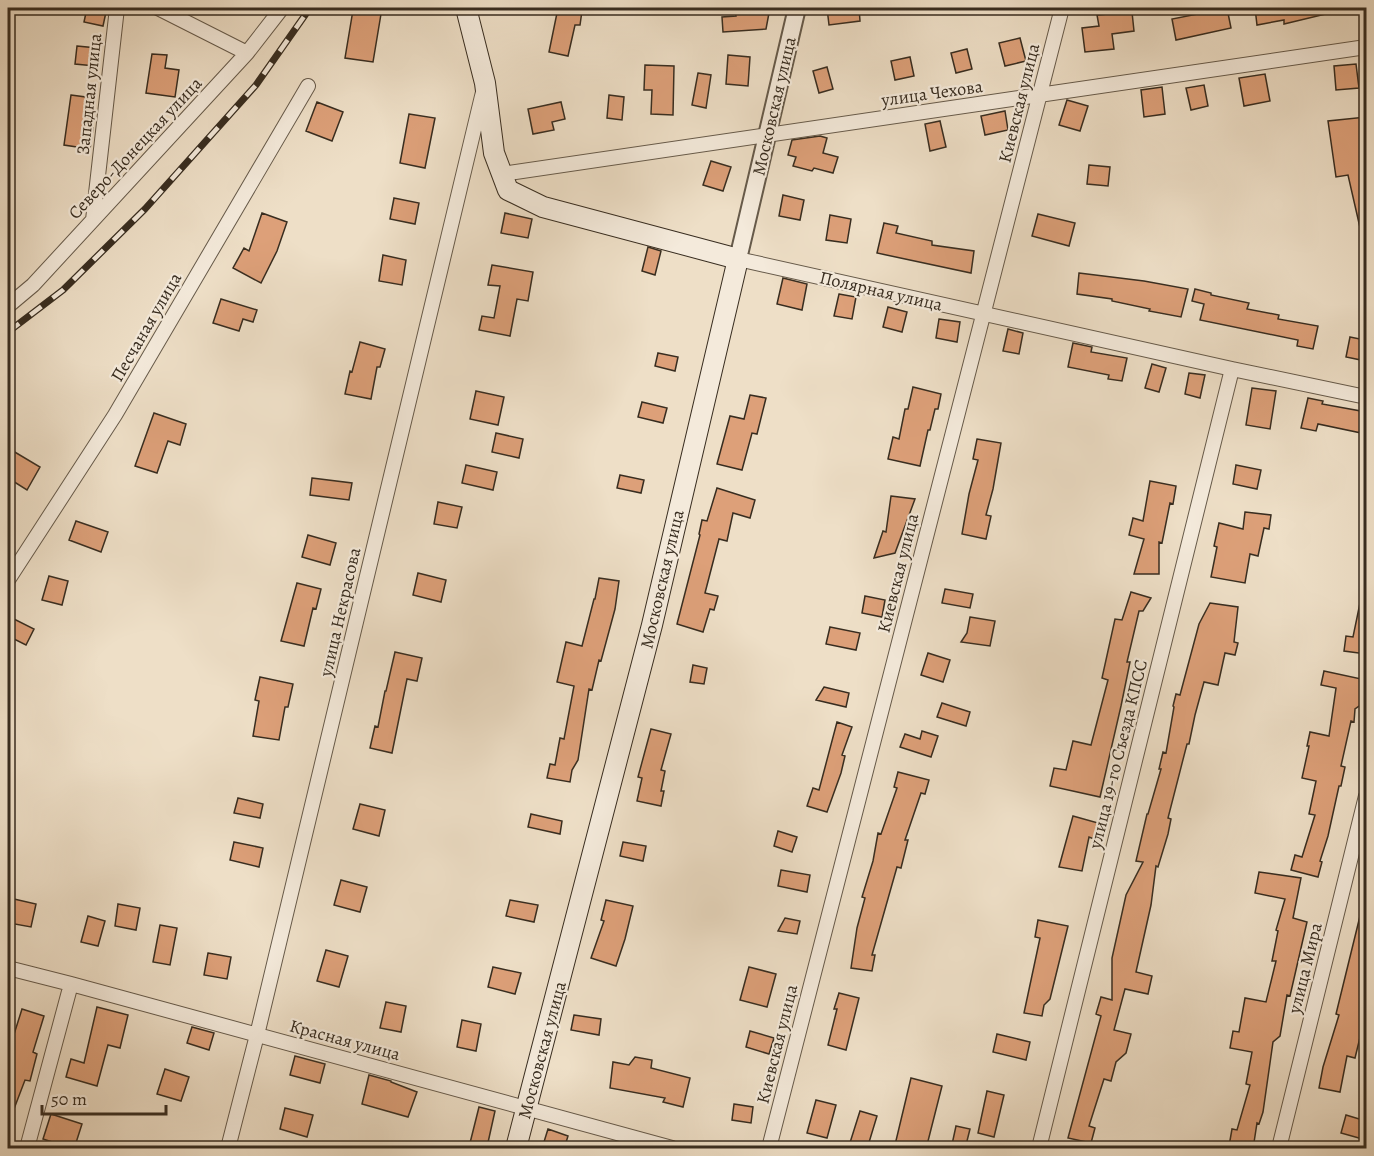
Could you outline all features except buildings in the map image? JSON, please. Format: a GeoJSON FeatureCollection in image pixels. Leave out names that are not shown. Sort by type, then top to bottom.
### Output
{"type":"FeatureCollection","features":[{"type":"Feature","properties":{"kind":"main road","name":"Полярная улица"},"geometry":{"type":"LineString","coordinates":[[466,8],[485,83],[494,153],[508,190],[543,207],[738,258]]}},
{"type":"Feature","properties":{"kind":"main road","name":"Московская улица"},"geometry":{"type":"LineString","coordinates":[[516,1149],[652,625],[738,258]]}},
{"type":"Feature","properties":{"kind":"street","name":"Западная улица"},"geometry":{"type":"LineString","coordinates":[[93,220],[117,8]]}},
{"type":"Feature","properties":{"kind":"street"},"geometry":{"type":"LineString","coordinates":[[158,8],[247,53]]}},
{"type":"Feature","properties":{"kind":"street","name":"Северо-Донецкая улица"},"geometry":{"type":"LineString","coordinates":[[8,306],[33,285],[247,53],[282,8]]}},
{"type":"Feature","properties":{"kind":"street","name":"Московская улица"},"geometry":{"type":"LineString","coordinates":[[738,258],[797,8]]}},
{"type":"Feature","properties":{"kind":"street","name":"Киевская улица"},"geometry":{"type":"LineString","coordinates":[[769,1149],[1062,8]]}},
{"type":"Feature","properties":{"kind":"street","name":"улица Чехова"},"geometry":{"type":"LineString","coordinates":[[502,174],[1366,47]]}},
{"type":"Feature","properties":{"kind":"street","name":"улица Некрасова"},"geometry":{"type":"LineString","coordinates":[[228,1149],[485,83]]}},
{"type":"Feature","properties":{"kind":"street","name":"Песчаная улица"},"geometry":{"type":"LineString","coordinates":[[8,580],[115,415],[308,86]]}},
{"type":"Feature","properties":{"kind":"street","name":"Полярная улица"},"geometry":{"type":"LineString","coordinates":[[738,258],[1366,397]]}},
{"type":"Feature","properties":{"kind":"street","name":"улица 19-го Съезда КПСС"},"geometry":{"type":"LineString","coordinates":[[1039,1149],[1232,369]]}},
{"type":"Feature","properties":{"kind":"street","name":"улица Мира"},"geometry":{"type":"LineString","coordinates":[[1279,1149],[1366,795]]}},
{"type":"Feature","properties":{"kind":"street","name":"Красная улица"},"geometry":{"type":"LineString","coordinates":[[8,968],[672,1149]]}},
{"type":"Feature","properties":{"kind":"street"},"geometry":{"type":"LineString","coordinates":[[27,1149],[71,984]]}},
{"type":"Feature","properties":{"kind":"railway"},"geometry":{"type":"LineString","coordinates":[[8,332],[63,290],[145,209],[256,85],[310,8]]}}]}
